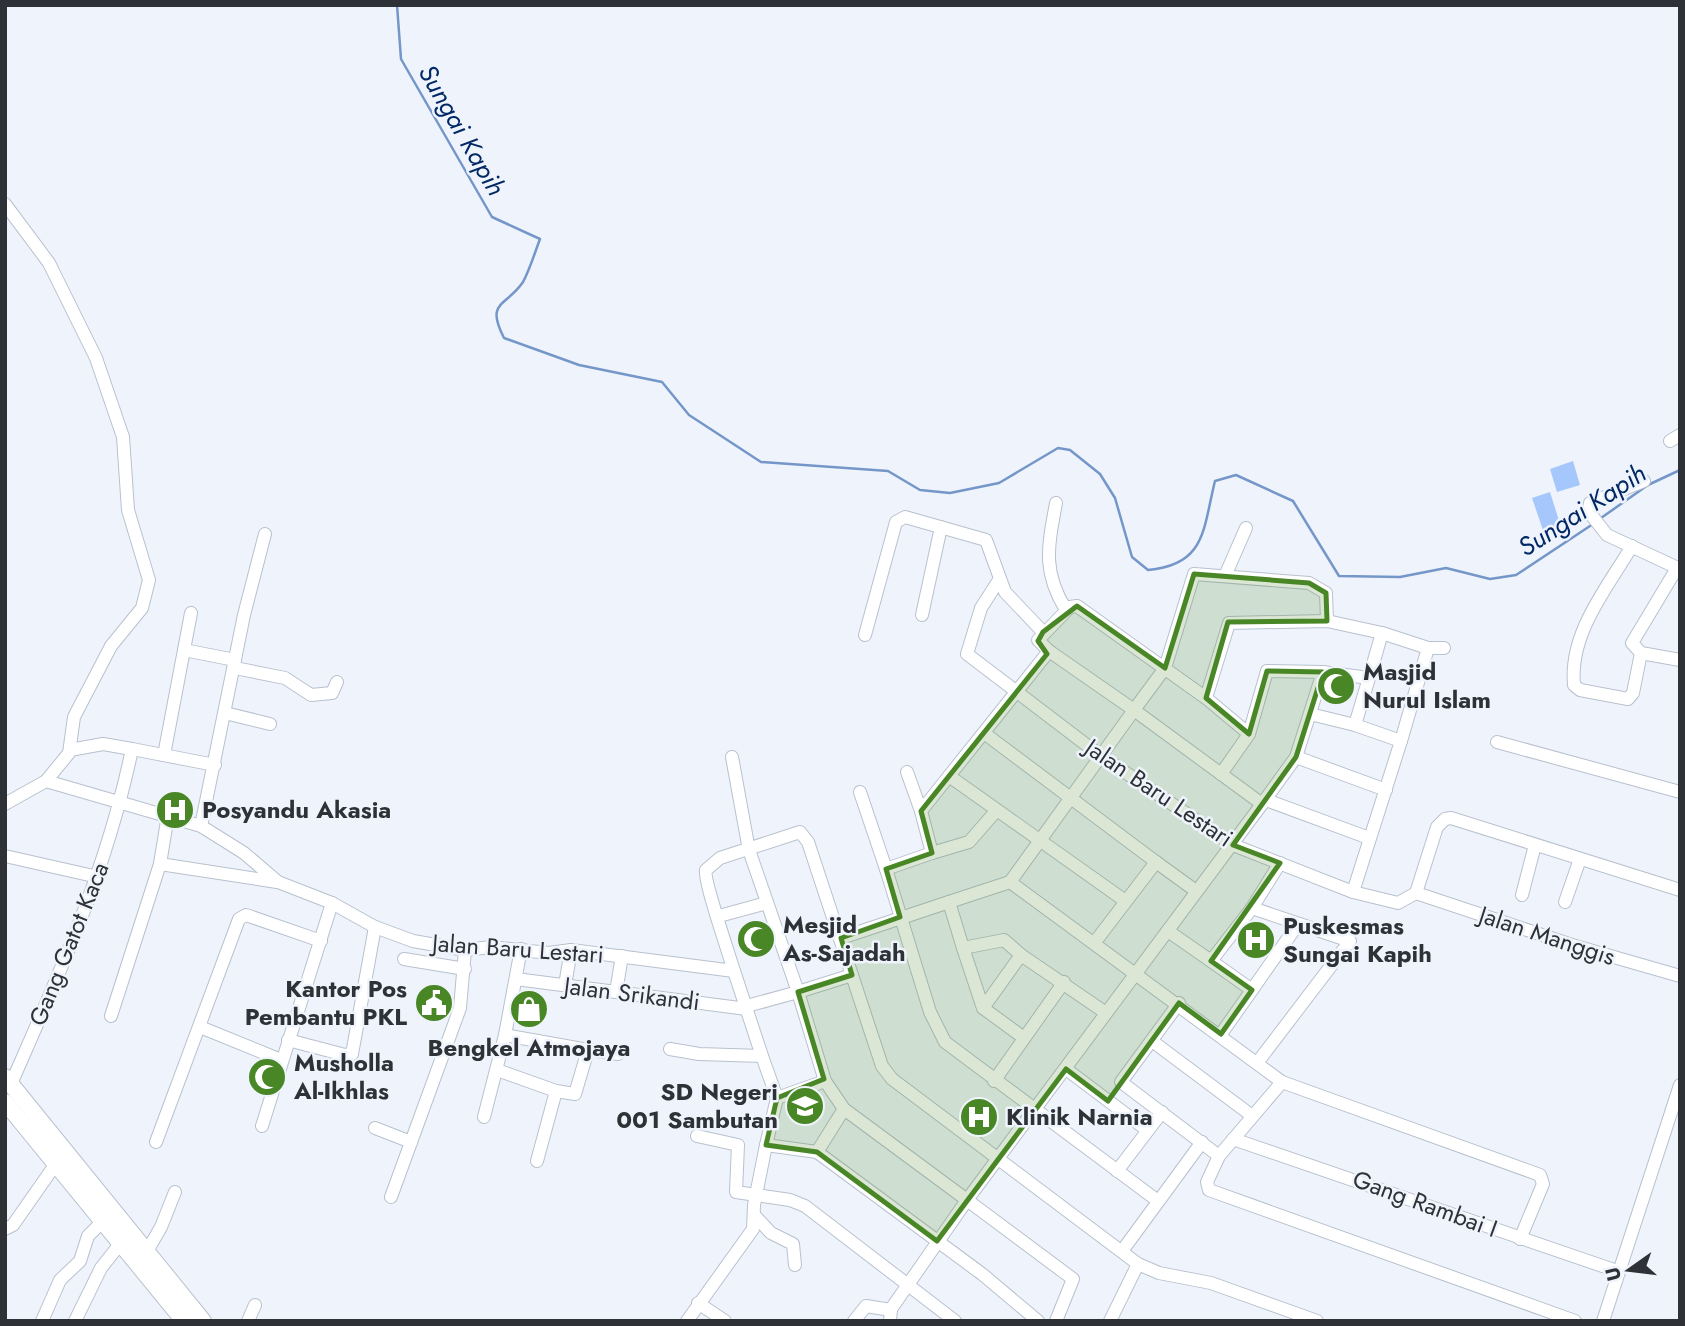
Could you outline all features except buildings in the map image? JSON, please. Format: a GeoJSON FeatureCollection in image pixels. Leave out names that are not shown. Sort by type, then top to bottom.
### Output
{"type":"FeatureCollection","features":[{"type":"Feature","properties":{"kind":"main road"},"geometry":{"type":"LineString","coordinates":[[8,1081],[203,1321]]}},
{"type":"Feature","properties":{"kind":"main road"},"geometry":{"type":"LineString","coordinates":[[5,1102],[184,1321]]}},
{"type":"Feature","properties":{"kind":"street"},"geometry":{"type":"LineString","coordinates":[[5,204],[49,263],[96,358],[123,437],[128,510],[149,580],[142,608],[111,646],[74,717],[71,750],[46,781],[5,804]]}},
{"type":"Feature","properties":{"kind":"street"},"geometry":{"type":"LineString","coordinates":[[1644,481],[1590,503],[1589,512],[1605,533],[1679,569],[1632,640],[1632,645],[1641,653],[1680,660]]}},
{"type":"Feature","properties":{"kind":"street"},"geometry":{"type":"LineString","coordinates":[[1056,503],[1048,568],[1053,586],[1066,610]]}},
{"type":"Feature","properties":{"kind":"street"},"geometry":{"type":"LineString","coordinates":[[865,635],[896,522],[905,517],[986,540],[999,580],[1011,600],[1043,632]]}},
{"type":"Feature","properties":{"kind":"street"},"geometry":{"type":"LineString","coordinates":[[922,615],[942,527]]}},
{"type":"Feature","properties":{"kind":"street"},"geometry":{"type":"LineString","coordinates":[[1225,576],[1246,528]]}},
{"type":"Feature","properties":{"kind":"street"},"geometry":{"type":"LineString","coordinates":[[201,826],[265,534]]}},
{"type":"Feature","properties":{"kind":"street"},"geometry":{"type":"LineString","coordinates":[[1632,546],[1582,631],[1573,681],[1580,690],[1628,699],[1633,693],[1641,653]]}},
{"type":"Feature","properties":{"kind":"street"},"geometry":{"type":"LineString","coordinates":[[841,937],[1010,882],[1165,668],[1192,575],[1309,583],[1319,587],[1328,596],[1328,621]]}},
{"type":"Feature","properties":{"kind":"street","name":"Jalan Baru Lestari"},"geometry":{"type":"LineString","coordinates":[[999,580],[981,608],[966,652],[1101,756],[1233,845],[1353,892],[1396,904],[1416,893]]}},
{"type":"Feature","properties":{"kind":"street"},"geometry":{"type":"LineString","coordinates":[[1249,734],[1206,698],[1077,606],[1066,610],[1043,632],[1038,641],[1221,774],[1264,802],[1369,838]]}},
{"type":"Feature","properties":{"kind":"street"},"geometry":{"type":"LineString","coordinates":[[164,755],[191,613]]}},
{"type":"Feature","properties":{"kind":"street"},"geometry":{"type":"LineString","coordinates":[[1206,698],[1229,622],[1328,621],[1382,633],[1428,648],[1444,648]]}},
{"type":"Feature","properties":{"kind":"street"},"geometry":{"type":"LineString","coordinates":[[1354,725],[1382,633]]}},
{"type":"Feature","properties":{"kind":"street"},"geometry":{"type":"LineString","coordinates":[[1353,892],[1428,648]]}},
{"type":"Feature","properties":{"kind":"street"},"geometry":{"type":"LineString","coordinates":[[184,650],[285,678],[312,695],[332,693],[337,682]]}},
{"type":"Feature","properties":{"kind":"street"},"geometry":{"type":"LineString","coordinates":[[921,811],[1049,651]]}},
{"type":"Feature","properties":{"kind":"street"},"geometry":{"type":"LineString","coordinates":[[1221,774],[1249,734],[1267,671],[1323,672],[1369,678]]}},
{"type":"Feature","properties":{"kind":"street"},"geometry":{"type":"LineString","coordinates":[[854,1321],[866,1306],[890,1315],[907,1284],[937,1241],[1233,845],[1296,757],[1323,672]]}},
{"type":"Feature","properties":{"kind":"street"},"geometry":{"type":"LineString","coordinates":[[225,713],[270,724]]}},
{"type":"Feature","properties":{"kind":"street"},"geometry":{"type":"LineString","coordinates":[[1310,714],[1401,741]]}},
{"type":"Feature","properties":{"kind":"street"},"geometry":{"type":"LineString","coordinates":[[984,733],[1196,891]]}},
{"type":"Feature","properties":{"kind":"street"},"geometry":{"type":"LineString","coordinates":[[1497,742],[1680,792]]}},
{"type":"Feature","properties":{"kind":"street"},"geometry":{"type":"LineString","coordinates":[[71,750],[103,744],[215,765]]}},
{"type":"Feature","properties":{"kind":"street","name":"Gang Gatot Kaca"},"geometry":{"type":"LineString","coordinates":[[8,1081],[98,877],[121,802],[132,749]]}},
{"type":"Feature","properties":{"kind":"street"},"geometry":{"type":"LineString","coordinates":[[732,757],[749,850],[798,992],[825,1081],[844,1109],[1073,1279],[1056,1321]]}},
{"type":"Feature","properties":{"kind":"street"},"geometry":{"type":"LineString","coordinates":[[1296,757],[1386,790]]}},
{"type":"Feature","properties":{"kind":"street"},"geometry":{"type":"LineString","coordinates":[[907,772],[932,853]]}},
{"type":"Feature","properties":{"kind":"street"},"geometry":{"type":"LineString","coordinates":[[949,776],[1124,900]]}},
{"type":"Feature","properties":{"kind":"street","name":"Jalan Baru Lestari"},"geometry":{"type":"LineString","coordinates":[[46,781],[201,826],[244,853],[278,882],[332,903],[374,927],[442,948],[466,950],[491,947],[550,953],[571,950],[734,971]]}},
{"type":"Feature","properties":{"kind":"street"},"geometry":{"type":"LineString","coordinates":[[860,792],[940,1036],[994,1081],[1158,1201]]}},
{"type":"Feature","properties":{"kind":"street"},"geometry":{"type":"LineString","coordinates":[[886,869],[970,842],[996,811]]}},
{"type":"Feature","properties":{"kind":"street"},"geometry":{"type":"LineString","coordinates":[[111,1017],[160,864],[168,815]]}},
{"type":"Feature","properties":{"kind":"street"},"geometry":{"type":"LineString","coordinates":[[1416,893],[1437,827],[1445,819],[1680,890]]}},
{"type":"Feature","properties":{"kind":"street"},"geometry":{"type":"LineString","coordinates":[[687,1321],[753,1229],[754,1205],[777,1098],[734,971],[719,916],[706,885],[706,870],[720,858],[749,850],[796,831],[803,834],[841,937],[886,1073],[1139,1264],[1159,1273],[1211,1283],[1317,1321]]}},
{"type":"Feature","properties":{"kind":"street"},"geometry":{"type":"LineString","coordinates":[[1522,895],[1535,845]]}},
{"type":"Feature","properties":{"kind":"street"},"geometry":{"type":"LineString","coordinates":[[5,856],[98,877]]}},
{"type":"Feature","properties":{"kind":"street"},"geometry":{"type":"LineString","coordinates":[[1565,902],[1580,859]]}},
{"type":"Feature","properties":{"kind":"street"},"geometry":{"type":"LineString","coordinates":[[1095,942],[1124,900],[1156,862]]}},
{"type":"Feature","properties":{"kind":"street"},"geometry":{"type":"LineString","coordinates":[[1211,961],[1252,908],[1280,863]]}},
{"type":"Feature","properties":{"kind":"street"},"geometry":{"type":"LineString","coordinates":[[160,864],[278,882]]}},
{"type":"Feature","properties":{"kind":"street"},"geometry":{"type":"LineString","coordinates":[[1010,882],[1179,1003],[1282,1082],[1540,1175],[1543,1184],[1520,1239]]}},
{"type":"Feature","properties":{"kind":"street","name":"Jalan Manggis"},"geometry":{"type":"LineString","coordinates":[[1416,893],[1572,945],[1680,976]]}},
{"type":"Feature","properties":{"kind":"street"},"geometry":{"type":"LineString","coordinates":[[948,902],[983,1008],[1024,1038]]}},
{"type":"Feature","properties":{"kind":"street"},"geometry":{"type":"LineString","coordinates":[[262,1126],[332,903]]}},
{"type":"Feature","properties":{"kind":"street"},"geometry":{"type":"LineString","coordinates":[[719,916],[766,903]]}},
{"type":"Feature","properties":{"kind":"street"},"geometry":{"type":"LineString","coordinates":[[1252,908],[1350,941],[1257,1063]]}},
{"type":"Feature","properties":{"kind":"street"},"geometry":{"type":"LineString","coordinates":[[156,1142],[243,916],[321,941]]}},
{"type":"Feature","properties":{"kind":"street"},"geometry":{"type":"LineString","coordinates":[[1221,1034],[1298,924]]}},
{"type":"Feature","properties":{"kind":"street"},"geometry":{"type":"LineString","coordinates":[[288,1040],[349,1056],[352,1054],[374,927]]}},
{"type":"Feature","properties":{"kind":"street"},"geometry":{"type":"LineString","coordinates":[[1168,931],[1252,990]]}},
{"type":"Feature","properties":{"kind":"street"},"geometry":{"type":"LineString","coordinates":[[962,948],[1001,939],[1106,1013]]}},
{"type":"Feature","properties":{"kind":"street"},"geometry":{"type":"LineString","coordinates":[[391,1197],[460,1008],[466,950]]}},
{"type":"Feature","properties":{"kind":"street"},"geometry":{"type":"LineString","coordinates":[[484,1117],[505,1035],[521,950]]}},
{"type":"Feature","properties":{"kind":"street"},"geometry":{"type":"LineString","coordinates":[[565,985],[571,950]]}},
{"type":"Feature","properties":{"kind":"street"},"geometry":{"type":"LineString","coordinates":[[983,1008],[1021,955]]}},
{"type":"Feature","properties":{"kind":"street"},"geometry":{"type":"LineString","coordinates":[[616,992],[622,956]]}},
{"type":"Feature","properties":{"kind":"street"},"geometry":{"type":"LineString","coordinates":[[404,959],[465,969]]}},
{"type":"Feature","properties":{"kind":"street"},"geometry":{"type":"LineString","coordinates":[[747,1007],[852,975]]}},
{"type":"Feature","properties":{"kind":"street","name":"Jalan Srikandi"},"geometry":{"type":"LineString","coordinates":[[516,979],[747,1007]]}},
{"type":"Feature","properties":{"kind":"street"},"geometry":{"type":"LineString","coordinates":[[994,1081],[1064,982]]}},
{"type":"Feature","properties":{"kind":"street"},"geometry":{"type":"LineString","coordinates":[[1108,1101],[1179,1003]]}},
{"type":"Feature","properties":{"kind":"street"},"geometry":{"type":"LineString","coordinates":[[200,1027],[281,1060]]}},
{"type":"Feature","properties":{"kind":"street"},"geometry":{"type":"LineString","coordinates":[[505,1035],[618,1054]]}},
{"type":"Feature","properties":{"kind":"street"},"geometry":{"type":"LineString","coordinates":[[1152,1041],[1251,1115]]}},
{"type":"Feature","properties":{"kind":"street"},"geometry":{"type":"LineString","coordinates":[[670,1049],[699,1054],[762,1056]]}},
{"type":"Feature","properties":{"kind":"street"},"geometry":{"type":"LineString","coordinates":[[497,1070],[572,1096],[575,1094],[588,1050]]}},
{"type":"Feature","properties":{"kind":"street"},"geometry":{"type":"LineString","coordinates":[[1066,1069],[1147,1130]]}},
{"type":"Feature","properties":{"kind":"street"},"geometry":{"type":"LineString","coordinates":[[777,1098],[825,1081]]}},
{"type":"Feature","properties":{"kind":"street"},"geometry":{"type":"LineString","coordinates":[[1121,1082],[1219,1156]]}},
{"type":"Feature","properties":{"kind":"street"},"geometry":{"type":"LineString","coordinates":[[1282,1082],[1251,1115],[1219,1156],[1207,1182],[1209,1190],[1575,1321]]}},
{"type":"Feature","properties":{"kind":"street"},"geometry":{"type":"LineString","coordinates":[[1603,1321],[1617,1271],[1643,1203],[1680,1085]]}},
{"type":"Feature","properties":{"kind":"street"},"geometry":{"type":"LineString","coordinates":[[537,1161],[556,1091]]}},
{"type":"Feature","properties":{"kind":"street"},"geometry":{"type":"LineString","coordinates":[[817,1152],[844,1109]]}},
{"type":"Feature","properties":{"kind":"street"},"geometry":{"type":"LineString","coordinates":[[1117,1171],[1162,1112]]}},
{"type":"Feature","properties":{"kind":"street"},"geometry":{"type":"LineString","coordinates":[[375,1128],[411,1142]]}},
{"type":"Feature","properties":{"kind":"street"},"geometry":{"type":"LineString","coordinates":[[697,1136],[738,1145],[734,1188],[737,1192],[805,1206],[955,1321]]}},
{"type":"Feature","properties":{"kind":"street","name":"Gang Rambai I"},"geometry":{"type":"LineString","coordinates":[[1233,1139],[1394,1192],[1520,1239],[1617,1271]]}},
{"type":"Feature","properties":{"kind":"street"},"geometry":{"type":"LineString","coordinates":[[1122,1251],[1202,1142]]}},
{"type":"Feature","properties":{"kind":"street"},"geometry":{"type":"LineString","coordinates":[[766,1145],[817,1152],[937,1241],[1038,1321]]}},
{"type":"Feature","properties":{"kind":"street"},"geometry":{"type":"LineString","coordinates":[[5,1229],[13,1225],[55,1165]]}},
{"type":"Feature","properties":{"kind":"street"},"geometry":{"type":"LineString","coordinates":[[146,1253],[161,1227],[174,1192]]}},
{"type":"Feature","properties":{"kind":"street"},"geometry":{"type":"LineString","coordinates":[[755,1216],[771,1233],[793,1244],[797,1257],[795,1265]]}},
{"type":"Feature","properties":{"kind":"street"},"geometry":{"type":"LineString","coordinates":[[42,1321],[60,1280],[80,1261],[88,1236],[102,1222]]}},
{"type":"Feature","properties":{"kind":"street"},"geometry":{"type":"LineString","coordinates":[[75,1321],[101,1268],[120,1244]]}},
{"type":"Feature","properties":{"kind":"street"},"geometry":{"type":"LineString","coordinates":[[1110,1321],[1139,1264]]}},
{"type":"Feature","properties":{"kind":"street"},"geometry":{"type":"LineString","coordinates":[[698,1303],[725,1321]]}},
{"type":"Feature","properties":{"kind":"street"},"geometry":{"type":"LineString","coordinates":[[248,1321],[254,1305]]}},
{"type":"Feature","properties":{"kind":"highlighted area"},"geometry":{"type":"Polygon","coordinates":[[[1194,574],[1309,583],[1326,593],[1327,621],[1228,622],[1206,698],[1249,734],[1267,671],[1323,672],[1296,757],[1233,845],[1280,863],[1211,961],[1252,990],[1221,1034],[1179,1003],[1108,1101],[1066,1069],[937,1241],[817,1152],[766,1145],[777,1098],[824,1079],[798,992],[852,975],[841,938],[900,917],[886,869],[932,853],[921,811],[1047,654],[1038,641],[1043,632],[1077,606],[1165,668],[1194,574]]]}},
{"type":"Feature","properties":{"kind":"shaded area"},"geometry":{"type":"Polygon","coordinates":[[[1573,461],[1580,485],[1557,492],[1550,469],[1573,461]]]}},
{"type":"Feature","properties":{"kind":"shaded area"},"geometry":{"type":"Polygon","coordinates":[[[1550,492],[1561,527],[1544,533],[1532,498],[1550,492]]]}},
{"type":"Feature","properties":{"kind":"waterway","name":"Sungai Kapih"},"geometry":{"type":"LineString","coordinates":[[397,5],[401,59],[492,217],[540,239],[523,282],[497,311],[504,338],[579,365],[662,382],[689,415],[761,462],[888,471],[920,490],[950,493],[999,483],[1058,448],[1070,450],[1100,474],[1115,498],[1132,557],[1148,570],[1167,567],[1192,552],[1204,529],[1215,481],[1236,475],[1293,501],[1339,576],[1400,577],[1446,568],[1490,579],[1516,575],[1593,524]]}},
{"type":"Feature","properties":{"kind":"waterway","name":"Sungai Kapih"},"geometry":{"type":"LineString","coordinates":[[1601,518],[1648,485],[1680,470]]}},
{"type":"Feature","properties":{"kind":"place","name":"Masjid Nurul Islam"},"geometry":{"type":"Point","coordinates":[1336,686]}},
{"type":"Feature","properties":{"kind":"place","name":"Posyandu Akasia"},"geometry":{"type":"Point","coordinates":[175,810]}},
{"type":"Feature","properties":{"kind":"place","name":"Mesjid As-Sajadah"},"geometry":{"type":"Point","coordinates":[756,939]}},
{"type":"Feature","properties":{"kind":"place","name":"Puskesmas Sungai Kapih"},"geometry":{"type":"Point","coordinates":[1256,940]}},
{"type":"Feature","properties":{"kind":"place","name":"Kantor Pos Pembantu PKL"},"geometry":{"type":"Point","coordinates":[434,1003]}},
{"type":"Feature","properties":{"kind":"place","name":"Bengkel Atmojaya"},"geometry":{"type":"Point","coordinates":[529,1009]}},
{"type":"Feature","properties":{"kind":"place","name":"Musholla Al-Ikhlas"},"geometry":{"type":"Point","coordinates":[267,1077]}},
{"type":"Feature","properties":{"kind":"place","name":"SD Negeri 001 Sambutan"},"geometry":{"type":"Point","coordinates":[805,1106]}},
{"type":"Feature","properties":{"kind":"place","name":"Klinik Narnia"},"geometry":{"type":"Point","coordinates":[979,1117]}}]}
